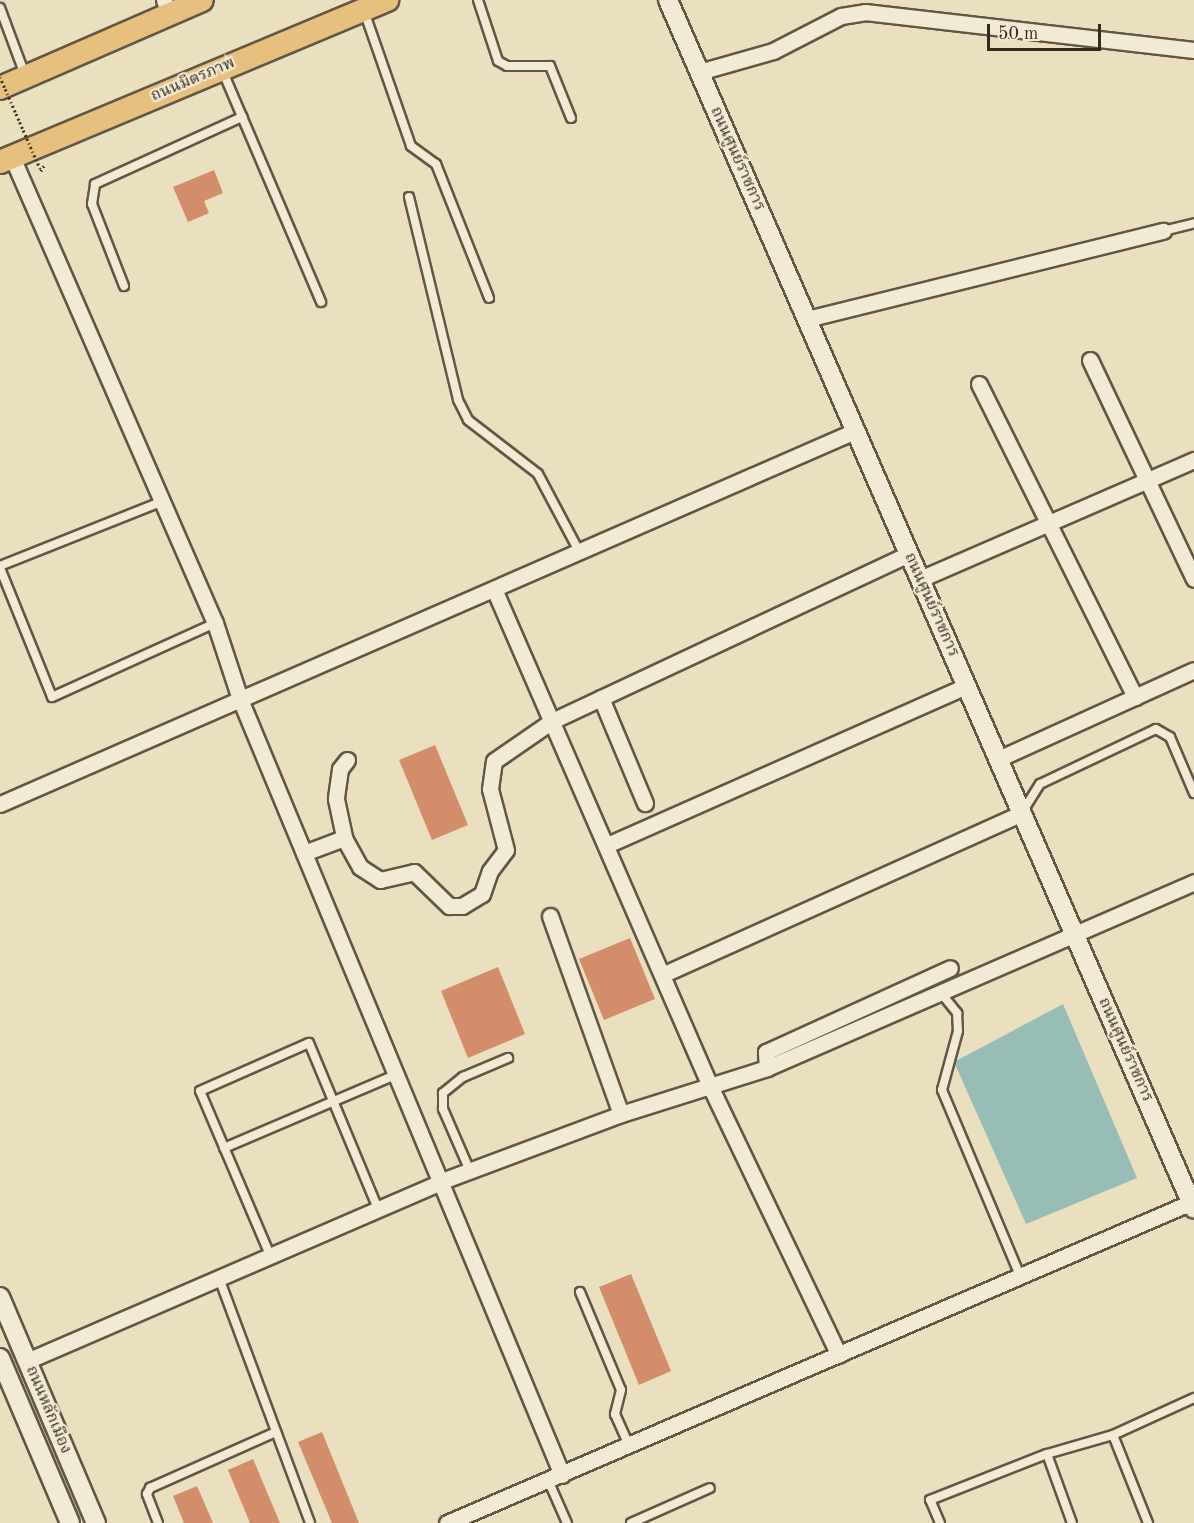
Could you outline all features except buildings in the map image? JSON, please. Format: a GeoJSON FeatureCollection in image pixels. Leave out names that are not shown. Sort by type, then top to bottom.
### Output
{"type":"FeatureCollection","features":[{"type":"Feature","properties":{"kind":"main road"},"geometry":{"type":"LineString","coordinates":[[0,88],[167,7],[202,0]]}},
{"type":"Feature","properties":{"kind":"main road","name":"ถนนมิตรภาพ"},"geometry":{"type":"LineString","coordinates":[[6,159],[388,0]]}},
{"type":"Feature","properties":{"kind":"street","name":"ถนนศูนย์ราชการ"},"geometry":{"type":"LineString","coordinates":[[668,0],[1193,1204]]}},
{"type":"Feature","properties":{"kind":"street"},"geometry":{"type":"LineString","coordinates":[[699,72],[774,51],[841,16],[865,12],[1194,50]]}},
{"type":"Feature","properties":{"kind":"street"},"geometry":{"type":"LineString","coordinates":[[6,159],[163,501],[215,623],[240,699],[395,1075],[442,1181],[555,1477]]}},
{"type":"Feature","properties":{"kind":"street"},"geometry":{"type":"LineString","coordinates":[[807,320],[1163,231]]}},
{"type":"Feature","properties":{"kind":"street"},"geometry":{"type":"LineString","coordinates":[[1090,360],[1143,480],[1194,579]]}},
{"type":"Feature","properties":{"kind":"street"},"geometry":{"type":"LineString","coordinates":[[979,384],[1135,697]]}},
{"type":"Feature","properties":{"kind":"street"},"geometry":{"type":"LineString","coordinates":[[0,804],[855,431]]}},
{"type":"Feature","properties":{"kind":"street"},"geometry":{"type":"LineString","coordinates":[[920,579],[1143,480],[1194,460]]}},
{"type":"Feature","properties":{"kind":"street"},"geometry":{"type":"LineString","coordinates":[[347,760],[340,769],[336,799],[344,838],[371,876],[392,880],[414,872],[449,906],[474,900],[482,894],[490,871],[507,850],[489,772],[494,761],[552,721],[909,554]]}},
{"type":"Feature","properties":{"kind":"street"},"geometry":{"type":"LineString","coordinates":[[494,589],[664,974],[710,1086],[839,1355]]}},
{"type":"Feature","properties":{"kind":"street"},"geometry":{"type":"LineString","coordinates":[[998,759],[1194,670]]}},
{"type":"Feature","properties":{"kind":"street"},"geometry":{"type":"LineString","coordinates":[[607,845],[966,686]]}},
{"type":"Feature","properties":{"kind":"street"},"geometry":{"type":"LineString","coordinates":[[601,698],[645,803]]}},
{"type":"Feature","properties":{"kind":"street"},"geometry":{"type":"LineString","coordinates":[[664,974],[1022,813]]}},
{"type":"Feature","properties":{"kind":"street"},"geometry":{"type":"LineString","coordinates":[[304,854],[344,838]]}},
{"type":"Feature","properties":{"kind":"street"},"geometry":{"type":"LineString","coordinates":[[2,1367],[27,1360],[442,1181],[621,1114],[767,1068],[1194,882]]}},
{"type":"Feature","properties":{"kind":"street"},"geometry":{"type":"LineString","coordinates":[[550,916],[621,1114]]}},
{"type":"Feature","properties":{"kind":"street"},"geometry":{"type":"LineString","coordinates":[[767,1068],[766,1052],[950,968]]}},
{"type":"Feature","properties":{"kind":"street"},"geometry":{"type":"LineString","coordinates":[[447,1523],[1020,1276],[1193,1204]]}},
{"type":"Feature","properties":{"kind":"street","name":"ถนนหลักเมือง"},"geometry":{"type":"LineString","coordinates":[[0,1297],[96,1523]]}},
{"type":"Feature","properties":{"kind":"street","name":"ถนนหลักเมือง"},"geometry":{"type":"LineString","coordinates":[[2,1367],[70,1523]]}},
{"type":"Feature","properties":{"kind":"lane"},"geometry":{"type":"LineString","coordinates":[[478,0],[498,61],[507,66],[550,66],[571,118]]}},
{"type":"Feature","properties":{"kind":"lane"},"geometry":{"type":"LineString","coordinates":[[0,8],[25,77]]}},
{"type":"Feature","properties":{"kind":"lane"},"geometry":{"type":"LineString","coordinates":[[363,9],[411,146],[436,164],[489,298]]}},
{"type":"Feature","properties":{"kind":"lane"},"geometry":{"type":"LineString","coordinates":[[221,68],[321,302]]}},
{"type":"Feature","properties":{"kind":"lane"},"geometry":{"type":"LineString","coordinates":[[124,286],[92,204],[95,183],[242,117]]}},
{"type":"Feature","properties":{"kind":"lane"},"geometry":{"type":"LineString","coordinates":[[410,197],[458,400],[468,420],[538,474],[579,551]]}},
{"type":"Feature","properties":{"kind":"lane"},"geometry":{"type":"LineString","coordinates":[[1163,231],[1194,223]]}},
{"type":"Feature","properties":{"kind":"lane"},"geometry":{"type":"LineString","coordinates":[[163,501],[0,567],[52,697],[215,623]]}},
{"type":"Feature","properties":{"kind":"lane"},"geometry":{"type":"LineString","coordinates":[[1022,813],[1040,784],[1156,729],[1170,737],[1194,793]]}},
{"type":"Feature","properties":{"kind":"lane"},"geometry":{"type":"LineString","coordinates":[[941,993],[957,1013],[958,1031],[942,1090],[1020,1276]]}},
{"type":"Feature","properties":{"kind":"lane"},"geometry":{"type":"LineString","coordinates":[[270,1255],[200,1091],[309,1043],[378,1209]]}},
{"type":"Feature","properties":{"kind":"lane"},"geometry":{"type":"LineString","coordinates":[[470,1171],[443,1109],[443,1093],[463,1077],[508,1058]]}},
{"type":"Feature","properties":{"kind":"lane"},"geometry":{"type":"LineString","coordinates":[[224,1148],[395,1075]]}},
{"type":"Feature","properties":{"kind":"lane"},"geometry":{"type":"LineString","coordinates":[[219,1278],[310,1523]]}},
{"type":"Feature","properties":{"kind":"lane"},"geometry":{"type":"LineString","coordinates":[[580,1292],[621,1390],[615,1414],[629,1446]]}},
{"type":"Feature","properties":{"kind":"lane"},"geometry":{"type":"LineString","coordinates":[[940,1523],[930,1500],[1047,1454],[1113,1435],[1194,1398]]}},
{"type":"Feature","properties":{"kind":"lane"},"geometry":{"type":"LineString","coordinates":[[158,1523],[147,1494],[150,1488],[276,1432]]}},
{"type":"Feature","properties":{"kind":"lane"},"geometry":{"type":"LineString","coordinates":[[1113,1435],[1148,1523]]}},
{"type":"Feature","properties":{"kind":"lane"},"geometry":{"type":"LineString","coordinates":[[1047,1454],[1072,1523]]}},
{"type":"Feature","properties":{"kind":"lane"},"geometry":{"type":"LineString","coordinates":[[555,1477],[567,1523]]}},
{"type":"Feature","properties":{"kind":"lane"},"geometry":{"type":"LineString","coordinates":[[631,1523],[710,1488]]}},
{"type":"Feature","properties":{"kind":"path"},"geometry":{"type":"LineString","coordinates":[[0,77],[41,171]]}},
{"type":"Feature","properties":{"kind":"water"},"geometry":{"type":"Polygon","coordinates":[[[1063,1004],[1137,1178],[1026,1224],[954,1062],[1063,1004]]]}}]}
